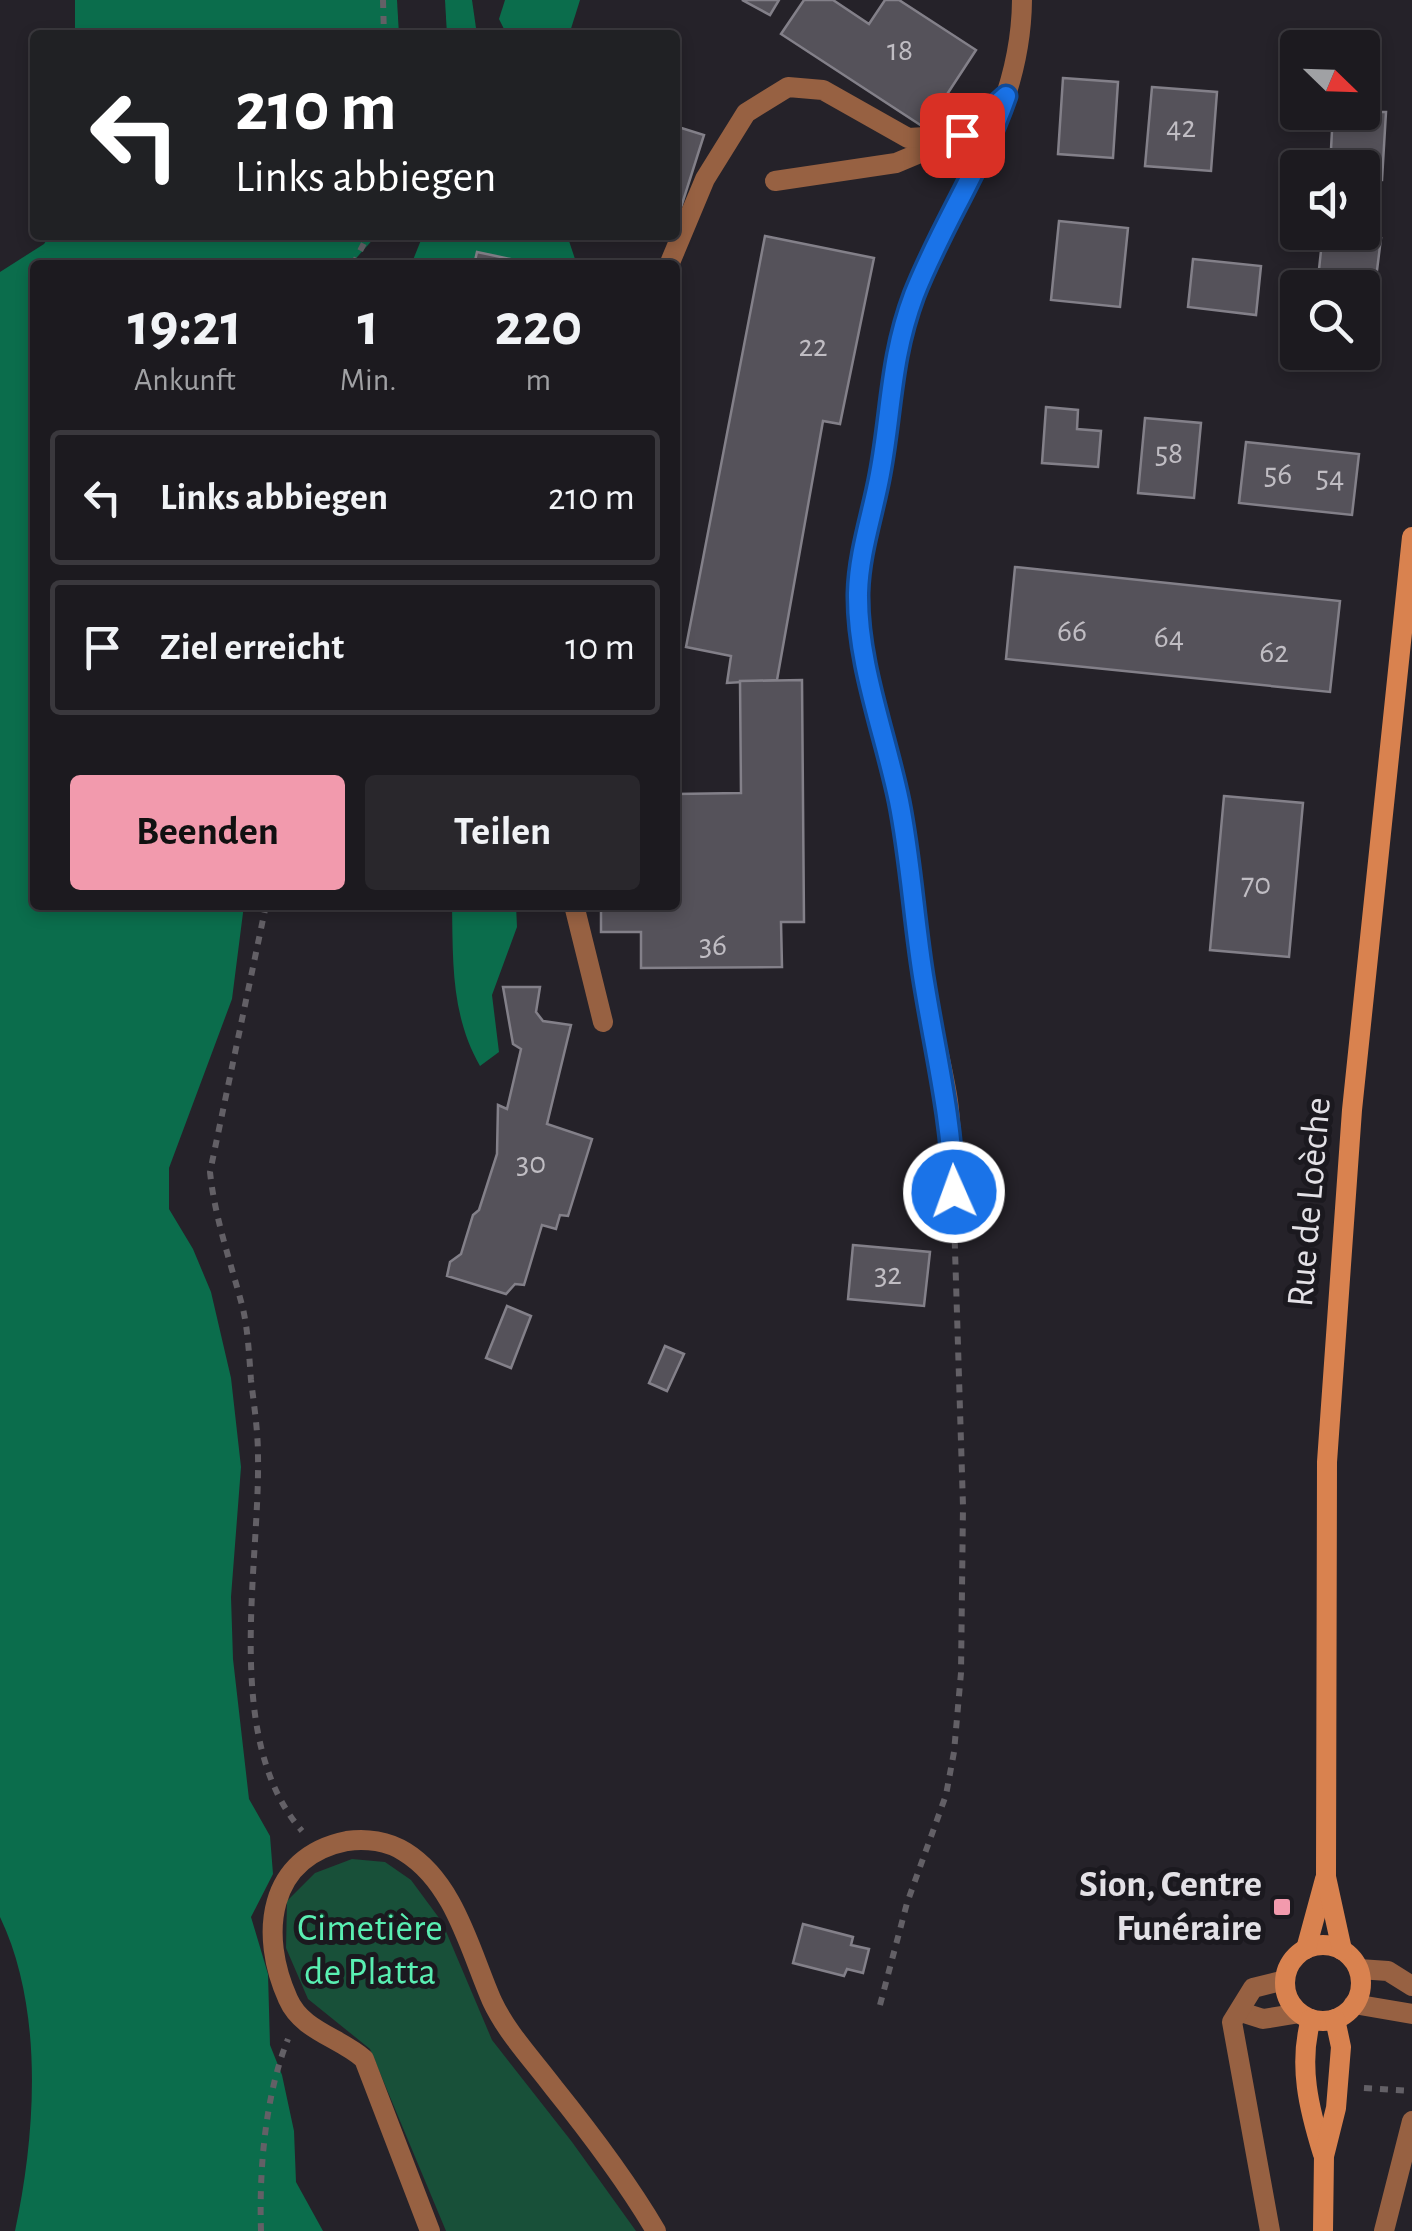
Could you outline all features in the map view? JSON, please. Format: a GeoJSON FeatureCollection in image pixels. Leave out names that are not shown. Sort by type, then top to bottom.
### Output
{"type":"FeatureCollection","features":[{"type":"Feature","properties":{"kind":"street"},"geometry":{"type":"LineString","coordinates":[[954,1192],[948,1104],[925,987],[910,862],[866,659],[858,597],[880,472],[890,382],[901,336],[914,297],[988,148],[1006,96],[1022,29],[1022,0]]}},
{"type":"Feature","properties":{"kind":"street"},"geometry":{"type":"LineString","coordinates":[[680,239],[705,179],[746,113],[788,87],[823,90],[908,138],[962,135]]}},
{"type":"Feature","properties":{"kind":"street"},"geometry":{"type":"LineString","coordinates":[[775,181],[896,163],[962,135],[1006,96]]}},
{"type":"Feature","properties":{"kind":"street","name":"Rue de Loèche"},"geometry":{"type":"LineString","coordinates":[[1342,1950],[1326,1877],[1327,1462],[1352,1110],[1412,536]]}},
{"type":"Feature","properties":{"kind":"street"},"geometry":{"type":"LineString","coordinates":[[575,910],[603,1022]]}},
{"type":"Feature","properties":{"kind":"street"},"geometry":{"type":"LineString","coordinates":[[430,2231],[364,2060],[346,2044],[311,2028],[298,2015],[288,1998],[274,1948],[272,1919],[286,1878],[298,1863],[335,1844],[358,1839],[385,1842],[405,1852],[437,1882],[451,1904],[502,2018],[617,2170],[656,2231]]}},
{"type":"Feature","properties":{"kind":"street","name":"Rue de Loèche"},"geometry":{"type":"LineString","coordinates":[[1306,1949],[1326,1877]]}},
{"type":"Feature","properties":{"kind":"street"},"geometry":{"type":"LineString","coordinates":[[1242,2012],[1263,2019],[1305,2016],[1335,2019],[1354,2004],[1360,1993],[1359,1969],[1342,1950],[1318,1944],[1306,1949],[1288,1967],[1285,1980],[1286,1993],[1305,2016],[1303,2047],[1309,2108],[1324,2156]]}},
{"type":"Feature","properties":{"kind":"street"},"geometry":{"type":"LineString","coordinates":[[1359,1969],[1388,1972],[1412,1986]]}},
{"type":"Feature","properties":{"kind":"street"},"geometry":{"type":"LineString","coordinates":[[1270,2231],[1232,2022],[1242,2012],[1253,1988],[1285,1980]]}},
{"type":"Feature","properties":{"kind":"street"},"geometry":{"type":"LineString","coordinates":[[1354,2004],[1412,2014]]}},
{"type":"Feature","properties":{"kind":"street"},"geometry":{"type":"LineString","coordinates":[[1323,2231],[1324,2156],[1336,2098],[1340,2047],[1335,2019]]}},
{"type":"Feature","properties":{"kind":"street"},"geometry":{"type":"LineString","coordinates":[[1384,2231],[1412,2121]]}},
{"type":"Feature","properties":{"kind":"path"},"geometry":{"type":"LineString","coordinates":[[382,0],[384,30]]}},
{"type":"Feature","properties":{"kind":"path"},"geometry":{"type":"LineString","coordinates":[[265,910],[210,1172],[216,1218],[243,1309],[258,1455],[250,1636],[262,1748],[286,1813],[306,1836],[335,1844]]}},
{"type":"Feature","properties":{"kind":"path"},"geometry":{"type":"LineString","coordinates":[[880,2005],[907,1904],[946,1795],[954,1752],[960,1673],[963,1506],[954,1192]]}},
{"type":"Feature","properties":{"kind":"path"},"geometry":{"type":"LineString","coordinates":[[261,2231],[267,2137],[278,2065],[298,2015]]}},
{"type":"Feature","properties":{"kind":"path"},"geometry":{"type":"LineString","coordinates":[[1350,2088],[1412,2091]]}},
{"type":"Feature","properties":{"kind":"green space"},"geometry":{"type":"Polygon","coordinates":[[[75,0],[397,0],[399,30],[75,30],[75,0]]]}},
{"type":"Feature","properties":{"kind":"green space"},"geometry":{"type":"Polygon","coordinates":[[[445,0],[472,0],[476,30],[447,30],[445,0]]]}},
{"type":"Feature","properties":{"kind":"green space"},"geometry":{"type":"Polygon","coordinates":[[[505,0],[580,0],[571,30],[504,30],[499,19],[505,0]]]}},
{"type":"Feature","properties":{"kind":"green space"},"geometry":{"type":"Polygon","coordinates":[[[47,240],[372,240],[354,260],[30,260],[30,910],[243,910],[232,999],[169,1168],[169,1209],[193,1249],[211,1292],[231,1378],[241,1467],[231,1597],[233,1659],[249,1799],[270,1836],[273,1874],[251,1917],[268,1974],[270,2045],[282,2075],[294,2131],[296,2182],[323,2231],[15,2231],[28,2154],[32,2072],[24,1991],[0,1917],[0,272],[47,240]]]}},
{"type":"Feature","properties":{"kind":"green space"},"geometry":{"type":"Polygon","coordinates":[[[421,240],[569,240],[575,260],[413,260],[421,240]]]}},
{"type":"Feature","properties":{"kind":"green space"},"geometry":{"type":"Polygon","coordinates":[[[452,910],[516,910],[517,927],[492,995],[499,1052],[480,1066],[464,1027],[454,968],[452,910]]]}},
{"type":"Feature","properties":{"kind":"green space","name":"Cimetière de Platta"},"geometry":{"type":"Polygon","coordinates":[[[352,1859],[385,1862],[411,1880],[442,1922],[492,2040],[636,2231],[446,2231],[370,2049],[308,1999],[286,1948],[287,1901],[315,1873],[352,1859]]]}},
{"type":"Feature","properties":{"kind":"building"},"geometry":{"type":"Polygon","coordinates":[[[742,0],[779,0],[770,15],[742,0]]]}},
{"type":"Feature","properties":{"kind":"building"},"geometry":{"type":"Polygon","coordinates":[[[804,0],[833,0],[869,24],[885,0],[899,0],[976,50],[925,128],[781,34],[804,0]]]}},
{"type":"Feature","properties":{"kind":"building"},"geometry":{"type":"Polygon","coordinates":[[[1063,78],[1118,82],[1113,158],[1058,154],[1063,78]]]}},
{"type":"Feature","properties":{"kind":"building"},"geometry":{"type":"Polygon","coordinates":[[[1152,87],[1217,92],[1211,171],[1145,166],[1152,87]]]}},
{"type":"Feature","properties":{"kind":"building"},"geometry":{"type":"Polygon","coordinates":[[[1380,112],[1386,112],[1382,180],[1380,150],[1331,150],[1332,130],[1380,130],[1380,112]]]}},
{"type":"Feature","properties":{"kind":"building"},"geometry":{"type":"Polygon","coordinates":[[[680,128],[704,135],[680,211],[680,128]]]}},
{"type":"Feature","properties":{"kind":"building"},"geometry":{"type":"Polygon","coordinates":[[[1059,221],[1128,228],[1120,307],[1051,300],[1059,221]]]}},
{"type":"Feature","properties":{"kind":"building"},"geometry":{"type":"Polygon","coordinates":[[[765,236],[874,258],[840,424],[823,421],[777,680],[727,683],[731,656],[686,647],[765,236]]]}},
{"type":"Feature","properties":{"kind":"building"},"geometry":{"type":"Polygon","coordinates":[[[1321,250],[1380,250],[1377,270],[1319,270],[1321,250]]]}},
{"type":"Feature","properties":{"kind":"building"},"geometry":{"type":"Polygon","coordinates":[[[477,252],[515,260],[475,260],[477,252]]]}},
{"type":"Feature","properties":{"kind":"building"},"geometry":{"type":"Polygon","coordinates":[[[1193,259],[1261,266],[1256,315],[1188,307],[1193,259]]]}},
{"type":"Feature","properties":{"kind":"building"},"geometry":{"type":"Polygon","coordinates":[[[1046,407],[1078,410],[1077,429],[1101,431],[1098,467],[1042,463],[1046,407]]]}},
{"type":"Feature","properties":{"kind":"building"},"geometry":{"type":"Polygon","coordinates":[[[1145,418],[1201,423],[1194,498],[1138,493],[1145,418]]]}},
{"type":"Feature","properties":{"kind":"building"},"geometry":{"type":"Polygon","coordinates":[[[1246,442],[1359,454],[1352,515],[1239,503],[1246,442]]]}},
{"type":"Feature","properties":{"kind":"building"},"geometry":{"type":"Polygon","coordinates":[[[1015,567],[1340,601],[1330,692],[1006,659],[1015,567]]]}},
{"type":"Feature","properties":{"kind":"building"},"geometry":{"type":"Polygon","coordinates":[[[802,680],[804,922],[781,922],[782,967],[641,968],[641,932],[601,932],[601,910],[680,910],[680,794],[741,793],[740,681],[802,680]]]}},
{"type":"Feature","properties":{"kind":"building"},"geometry":{"type":"Polygon","coordinates":[[[1224,796],[1303,803],[1289,957],[1210,950],[1224,796]]]}},
{"type":"Feature","properties":{"kind":"building"},"geometry":{"type":"Polygon","coordinates":[[[503,987],[540,987],[536,1012],[543,1021],[571,1025],[547,1124],[592,1139],[568,1216],[560,1215],[556,1229],[542,1225],[524,1285],[515,1284],[506,1294],[447,1276],[450,1262],[461,1254],[473,1215],[479,1210],[497,1154],[498,1105],[507,1109],[521,1049],[513,1044],[503,987]]]}},
{"type":"Feature","properties":{"kind":"building"},"geometry":{"type":"Polygon","coordinates":[[[853,1245],[930,1252],[924,1306],[848,1299],[853,1245]]]}},
{"type":"Feature","properties":{"kind":"building"},"geometry":{"type":"Polygon","coordinates":[[[507,1306],[531,1316],[511,1368],[486,1358],[507,1306]]]}},
{"type":"Feature","properties":{"kind":"building"},"geometry":{"type":"Polygon","coordinates":[[[665,1346],[684,1354],[667,1391],[649,1383],[665,1346]]]}},
{"type":"Feature","properties":{"kind":"building"},"geometry":{"type":"Polygon","coordinates":[[[803,1924],[853,1937],[851,1945],[869,1949],[863,1973],[847,1969],[844,1976],[793,1963],[803,1924]]]}},
{"type":"Feature","properties":{"kind":"place","name":"Sion, Centre Funéraire"},"geometry":{"type":"Point","coordinates":[1282,1907]}},
{"type":"Feature","properties":{"kind":"route"},"geometry":{"type":"LineString","coordinates":[[954,1192],[948,1104],[925,987],[910,862],[866,659],[858,597],[880,472],[890,382],[901,336],[922,278],[988,148],[1006,96],[962,135]]}}]}
